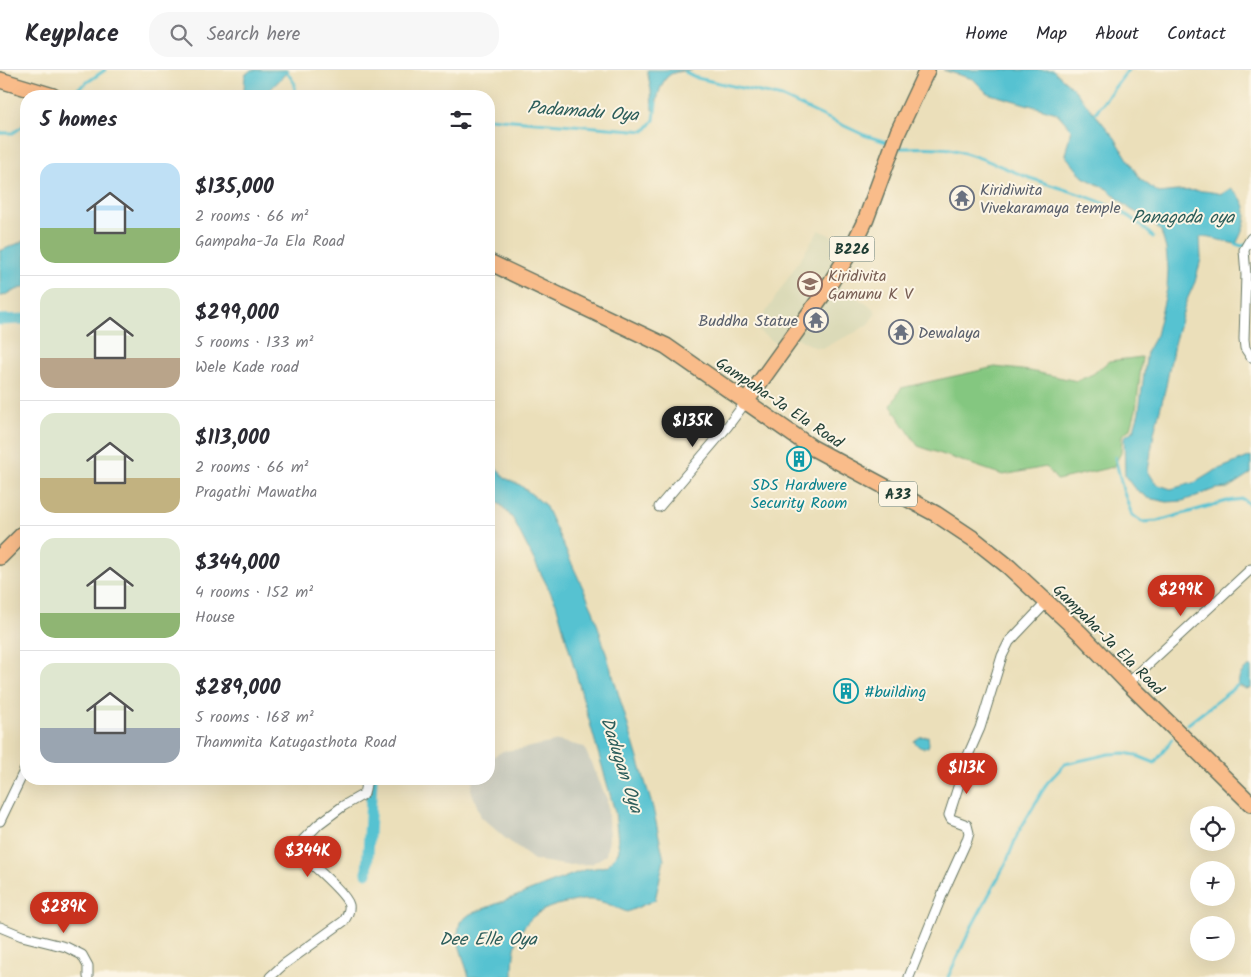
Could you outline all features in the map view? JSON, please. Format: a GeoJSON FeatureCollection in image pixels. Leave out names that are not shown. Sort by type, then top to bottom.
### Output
{"type":"FeatureCollection","features":[{"type":"Feature","properties":{"kind":"main road","name":"B226"},"geometry":{"type":"LineString","coordinates":[[745,403],[824,293],[850,252],[866,219],[898,132],[926,73]]}},
{"type":"Feature","properties":{"kind":"main road"},"geometry":{"type":"LineString","coordinates":[[0,80],[33,90]]}},
{"type":"Feature","properties":{"kind":"main road","name":"Gampaha-Ja Ela Road"},"geometry":{"type":"LineString","coordinates":[[495,265],[666,346],[745,403],[811,447],[936,514],[975,540],[1080,633],[1251,804]]}},
{"type":"Feature","properties":{"kind":"main road"},"geometry":{"type":"LineString","coordinates":[[0,557],[20,537]]}},
{"type":"Feature","properties":{"kind":"street"},"geometry":{"type":"LineString","coordinates":[[1250,239],[1244,250],[1246,275],[1244,339],[1245,348],[1251,356]]}},
{"type":"Feature","properties":{"kind":"street"},"geometry":{"type":"LineString","coordinates":[[659,507],[745,403]]}},
{"type":"Feature","properties":{"kind":"street"},"geometry":{"type":"LineString","coordinates":[[1128,683],[1251,569]]}},
{"type":"Feature","properties":{"kind":"street"},"geometry":{"type":"LineString","coordinates":[[909,977],[942,895],[967,840],[969,833],[967,825],[951,819],[949,815],[969,753],[980,728],[1002,656],[1009,642],[1047,602]]}},
{"type":"Feature","properties":{"kind":"street"},"geometry":{"type":"LineString","coordinates":[[0,821],[20,779]]}},
{"type":"Feature","properties":{"kind":"street"},"geometry":{"type":"LineString","coordinates":[[270,977],[283,965],[344,920],[349,913],[349,904],[343,894],[302,855],[303,840],[330,814],[364,794],[366,785]]}},
{"type":"Feature","properties":{"kind":"street"},"geometry":{"type":"LineString","coordinates":[[0,927],[22,936],[66,947],[82,954],[88,966],[88,977]]}},
{"type":"Feature","properties":{"kind":"shaded area","name":"Kiridivita Gamunu K V"},"geometry":{"type":"Polygon","coordinates":[[[819,230],[844,242],[846,248],[829,279],[874,309],[876,313],[868,324],[856,332],[822,348],[814,347],[792,335],[786,340],[776,343],[755,329],[819,230]]]}},
{"type":"Feature","properties":{"kind":"shaded area"},"geometry":{"type":"Polygon","coordinates":[[[559,741],[584,747],[607,799],[609,839],[606,855],[591,864],[565,865],[534,860],[481,817],[471,789],[472,785],[495,785],[495,756],[503,751],[559,741]]]}},
{"type":"Feature","properties":{"kind":"green space"},"geometry":{"type":"Polygon","coordinates":[[[1142,357],[1136,410],[1131,428],[1122,435],[1121,453],[1113,467],[1057,480],[1046,467],[1003,475],[918,446],[891,406],[901,388],[995,367],[1030,371],[1077,381],[1093,374],[1109,361],[1142,357]]]}},
{"type":"Feature","properties":{"kind":"water"},"geometry":{"type":"Polygon","coordinates":[[[251,70],[289,70],[270,90],[244,90],[245,75],[251,70]]]}},
{"type":"Feature","properties":{"kind":"water"},"geometry":{"type":"Polygon","coordinates":[[[647,70],[692,70],[676,72],[667,77],[660,91],[655,111],[652,110],[647,70]]]}},
{"type":"Feature","properties":{"kind":"water","name":"Panagoda oya"},"geometry":{"type":"Polygon","coordinates":[[[943,70],[1053,70],[1073,88],[1115,138],[1140,179],[1159,193],[1191,190],[1222,194],[1231,188],[1242,200],[1246,213],[1244,227],[1236,244],[1200,237],[1201,259],[1174,344],[1154,433],[1148,471],[1156,484],[1171,489],[1196,482],[1214,471],[1251,456],[1251,473],[1228,488],[1215,489],[1183,501],[1167,502],[1148,498],[1134,488],[1125,476],[1124,437],[1134,430],[1139,412],[1147,351],[1156,335],[1167,289],[1166,249],[1161,231],[1146,218],[1130,209],[1107,189],[1083,177],[1065,155],[1071,129],[1057,113],[987,93],[973,79],[943,70]]]}},
{"type":"Feature","properties":{"kind":"water"},"geometry":{"type":"Polygon","coordinates":[[[20,243],[20,289],[0,297],[0,251],[20,243]]]}},
{"type":"Feature","properties":{"kind":"water","name":"Dee Elle Oya"},"geometry":{"type":"Polygon","coordinates":[[[495,466],[505,478],[520,485],[545,505],[593,610],[653,808],[664,860],[655,900],[627,912],[600,901],[588,900],[556,905],[543,910],[533,917],[519,936],[513,961],[513,977],[469,977],[457,938],[460,922],[470,914],[584,870],[607,866],[619,851],[615,812],[556,603],[513,519],[495,501],[495,466]]]}},
{"type":"Feature","properties":{"kind":"water"},"geometry":{"type":"Polygon","coordinates":[[[1251,666],[1251,688],[1246,689],[1238,685],[1238,681],[1243,671],[1251,666]]]}},
{"type":"Feature","properties":{"kind":"water"},"geometry":{"type":"Polygon","coordinates":[[[928,736],[929,744],[926,748],[920,747],[914,741],[920,737],[928,736]]]}},
{"type":"Feature","properties":{"kind":"waterway"},"geometry":{"type":"LineString","coordinates":[[76,90],[105,70]]}},
{"type":"Feature","properties":{"kind":"waterway"},"geometry":{"type":"LineString","coordinates":[[1095,113],[1128,70]]}},
{"type":"Feature","properties":{"kind":"waterway","name":"Padamadu Oya"},"geometry":{"type":"LineString","coordinates":[[287,72],[295,84],[294,90]]}},
{"type":"Feature","properties":{"kind":"waterway"},"geometry":{"type":"LineString","coordinates":[[685,72],[697,78],[782,97],[864,135],[886,142]]}},
{"type":"Feature","properties":{"kind":"waterway","name":"Padamadu Oya"},"geometry":{"type":"LineString","coordinates":[[495,118],[645,131],[654,120],[656,103]]}},
{"type":"Feature","properties":{"kind":"waterway"},"geometry":{"type":"LineString","coordinates":[[0,133],[13,133],[20,128]]}},
{"type":"Feature","properties":{"kind":"waterway"},"geometry":{"type":"LineString","coordinates":[[900,148],[944,148],[971,155],[1113,207],[1141,225],[1153,237]]}},
{"type":"Feature","properties":{"kind":"waterway"},"geometry":{"type":"LineString","coordinates":[[1236,244],[1246,245]]}},
{"type":"Feature","properties":{"kind":"waterway"},"geometry":{"type":"LineString","coordinates":[[0,320],[20,319]]}},
{"type":"Feature","properties":{"kind":"waterway"},"geometry":{"type":"LineString","coordinates":[[1115,457],[1123,490],[1132,515],[1142,522],[1158,521],[1227,501],[1243,499],[1251,506]]}},
{"type":"Feature","properties":{"kind":"waterway"},"geometry":{"type":"LineString","coordinates":[[1188,724],[1238,685]]}},
{"type":"Feature","properties":{"kind":"waterway"},"geometry":{"type":"LineString","coordinates":[[948,977],[972,926],[1006,863],[1018,833],[1047,783],[1065,764],[1109,754],[1125,753],[1155,763],[1172,739]]}},
{"type":"Feature","properties":{"kind":"waterway"},"geometry":{"type":"LineString","coordinates":[[367,873],[372,785]]}},
{"type":"Feature","properties":{"kind":"place","name":"Kiridiwita Vivekaramaya temple"},"geometry":{"type":"Point","coordinates":[962,198]}},
{"type":"Feature","properties":{"kind":"place","name":"Kiridivita Gamunu K V"},"geometry":{"type":"Point","coordinates":[810,284]}},
{"type":"Feature","properties":{"kind":"place","name":"Buddha Statue"},"geometry":{"type":"Point","coordinates":[816,320]}},
{"type":"Feature","properties":{"kind":"place","name":"Dewalaya"},"geometry":{"type":"Point","coordinates":[901,332]}},
{"type":"Feature","properties":{"kind":"place","name":"SDS Hardwere Security Room"},"geometry":{"type":"Point","coordinates":[799,459]}},
{"type":"Feature","properties":{"kind":"place","name":"#building"},"geometry":{"type":"Point","coordinates":[846,691]}},
{"type":"Feature","properties":{"kind":"water label","name":"Dadugan Oya"},"geometry":{"type":"Point","coordinates":[622,765]}}]}
